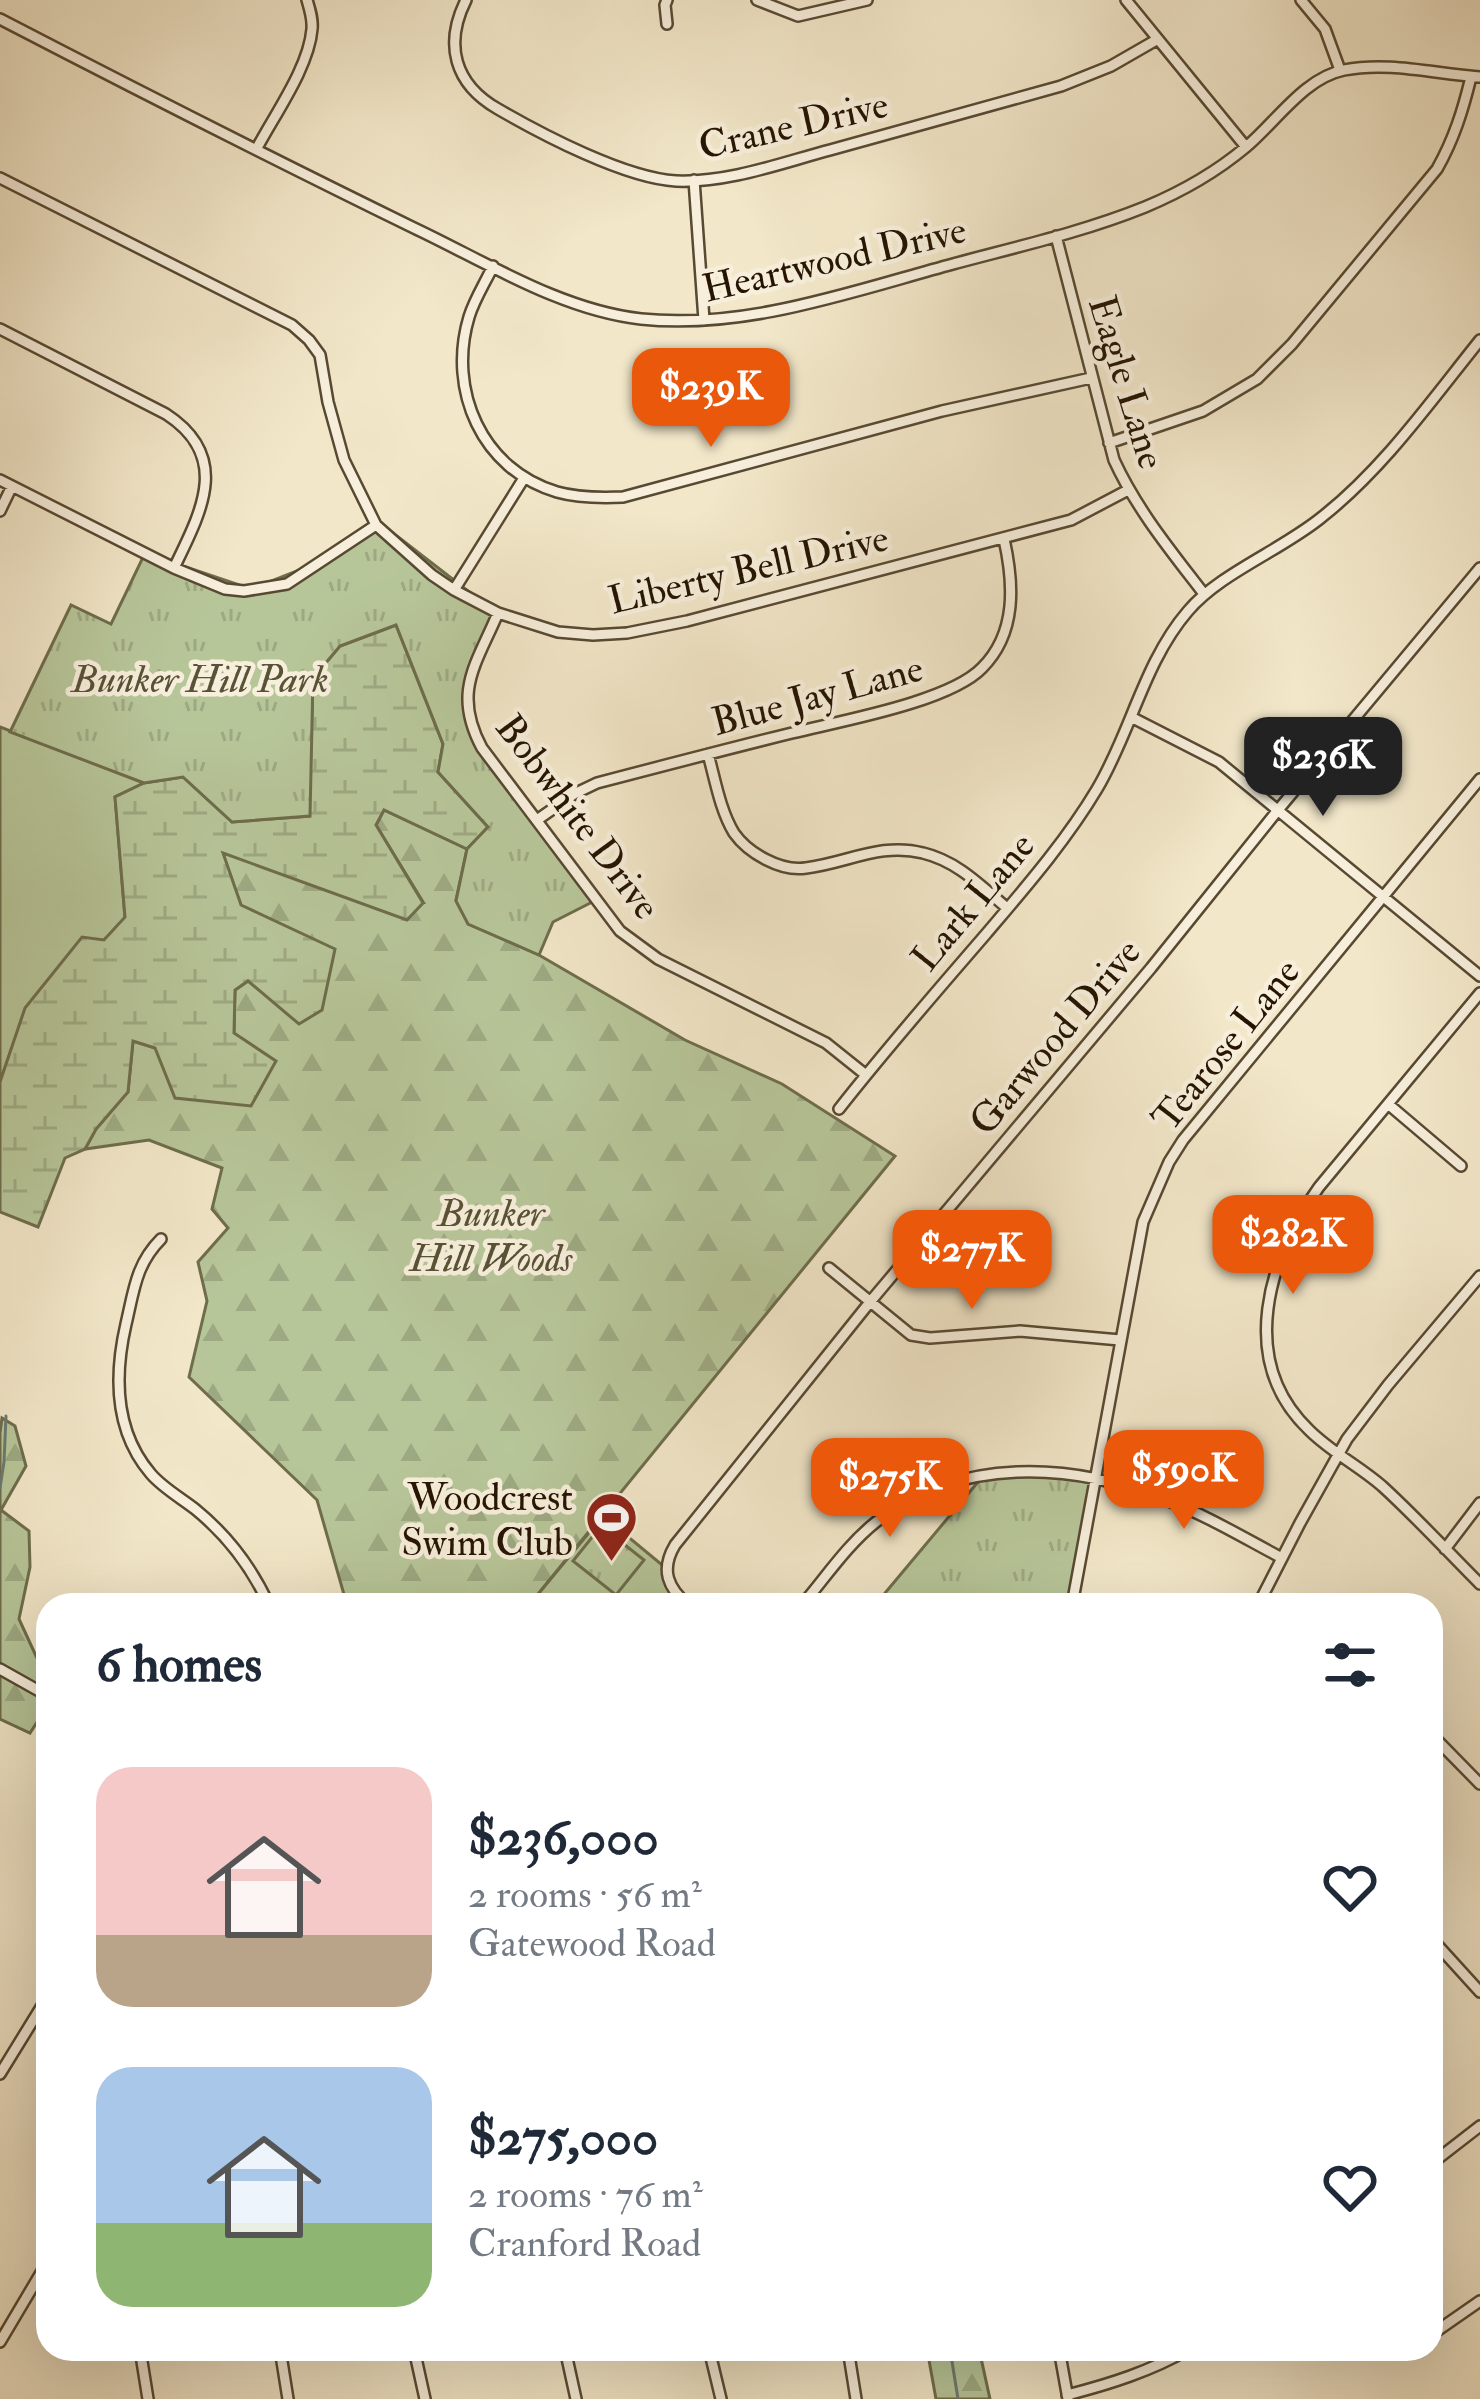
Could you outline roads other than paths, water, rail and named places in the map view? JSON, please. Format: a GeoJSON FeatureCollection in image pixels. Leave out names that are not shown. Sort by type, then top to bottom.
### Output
{"type":"FeatureCollection","features":[{"type":"Feature","properties":{"kind":"street"},"geometry":{"type":"LineString","coordinates":[[257,148],[304,58],[312,34],[307,0]]}},
{"type":"Feature","properties":{"kind":"street","name":"Crane Drive"},"geometry":{"type":"LineString","coordinates":[[466,0],[453,31],[454,47],[456,61],[478,96],[611,165],[676,181],[738,175],[1061,86],[1111,66],[1158,39]]}},
{"type":"Feature","properties":{"kind":"street"},"geometry":{"type":"LineString","coordinates":[[667,24],[668,0]]}},
{"type":"Feature","properties":{"kind":"street"},"geometry":{"type":"LineString","coordinates":[[758,0],[798,16],[867,0]]}},
{"type":"Feature","properties":{"kind":"street"},"geometry":{"type":"LineString","coordinates":[[1126,0],[1246,147]]}},
{"type":"Feature","properties":{"kind":"street"},"geometry":{"type":"LineString","coordinates":[[1109,443],[1203,411],[1241,391],[1269,368],[1437,169],[1460,120],[1476,77],[1374,67],[1340,70],[1325,28],[1300,0]]}},
{"type":"Feature","properties":{"kind":"street"},"geometry":{"type":"LineString","coordinates":[[0,33],[3,20]]}},
{"type":"Feature","properties":{"kind":"street","name":"Heartwood Drive"},"geometry":{"type":"LineString","coordinates":[[3,20],[565,300],[619,315],[662,320],[726,319],[815,300],[1141,209],[1220,168],[1307,88],[1340,70]]}},
{"type":"Feature","properties":{"kind":"street","name":"Liberty Bell Drive"},"geometry":{"type":"LineString","coordinates":[[0,178],[292,325],[320,355],[344,460],[376,525],[454,590],[498,613],[558,632],[627,633],[687,621],[1071,520],[1128,490]]}},
{"type":"Feature","properties":{"kind":"street"},"geometry":{"type":"LineString","coordinates":[[694,180],[704,320]]}},
{"type":"Feature","properties":{"kind":"street","name":"Eagle Lane"},"geometry":{"type":"LineString","coordinates":[[1056,236],[1109,443],[1128,490],[1204,594]]}},
{"type":"Feature","properties":{"kind":"street"},"geometry":{"type":"LineString","coordinates":[[493,266],[469,315],[462,351],[464,390],[478,430],[500,459],[524,478],[578,496],[623,497],[942,411],[1091,378]]}},
{"type":"Feature","properties":{"kind":"street"},"geometry":{"type":"LineString","coordinates":[[0,329],[166,414],[193,438],[207,482],[202,510],[174,568]]}},
{"type":"Feature","properties":{"kind":"street"},"geometry":{"type":"LineString","coordinates":[[1204,594],[1297,536],[1351,491],[1480,340]]}},
{"type":"Feature","properties":{"kind":"street"},"geometry":{"type":"LineString","coordinates":[[454,590],[524,478]]}},
{"type":"Feature","properties":{"kind":"street"},"geometry":{"type":"LineString","coordinates":[[0,480],[225,589],[287,584],[376,525]]}},
{"type":"Feature","properties":{"kind":"street"},"geometry":{"type":"LineString","coordinates":[[0,511],[11,486]]}},
{"type":"Feature","properties":{"kind":"street","name":"Blue Jay Lane"},"geometry":{"type":"LineString","coordinates":[[537,820],[597,783],[954,689],[994,654],[1006,627],[1012,603],[1004,539]]}},
{"type":"Feature","properties":{"kind":"street","name":"Garwood Drive"},"geometry":{"type":"LineString","coordinates":[[675,1593],[667,1566],[673,1548],[1480,568]]}},
{"type":"Feature","properties":{"kind":"street","name":"Lark Lane"},"geometry":{"type":"LineString","coordinates":[[839,1109],[1072,827],[1098,788],[1164,641],[1204,594]]}},
{"type":"Feature","properties":{"kind":"street","name":"Bobwhite Drive"},"geometry":{"type":"LineString","coordinates":[[498,613],[467,687],[466,706],[474,733],[620,931],[658,959],[826,1042],[866,1075]]}},
{"type":"Feature","properties":{"kind":"street"},"geometry":{"type":"LineString","coordinates":[[1131,718],[1219,762],[1480,976]]}},
{"type":"Feature","properties":{"kind":"street"},"geometry":{"type":"LineString","coordinates":[[708,754],[734,833],[759,855],[791,868],[806,868],[876,850],[920,852],[958,867],[1007,908]]}},
{"type":"Feature","properties":{"kind":"street","name":"Tearose Lane"},"geometry":{"type":"LineString","coordinates":[[1074,1593],[1143,1222],[1169,1162],[1480,779]]}},
{"type":"Feature","properties":{"kind":"street"},"geometry":{"type":"LineString","coordinates":[[1480,993],[1297,1218],[1276,1264],[1266,1318],[1275,1378],[1306,1428],[1382,1487],[1480,1584]]}},
{"type":"Feature","properties":{"kind":"street"},"geometry":{"type":"LineString","coordinates":[[1388,1105],[1461,1166]]}},
{"type":"Feature","properties":{"kind":"street"},"geometry":{"type":"LineString","coordinates":[[161,1239],[144,1256],[126,1327],[118,1378],[121,1415],[130,1442],[153,1476],[231,1544],[264,1593]]}},
{"type":"Feature","properties":{"kind":"street"},"geometry":{"type":"LineString","coordinates":[[829,1268],[911,1335],[929,1338],[1020,1331],[1120,1340]]}},
{"type":"Feature","properties":{"kind":"street"},"geometry":{"type":"LineString","coordinates":[[1264,1593],[1338,1456],[1388,1385],[1480,1276]]}},
{"type":"Feature","properties":{"kind":"street"},"geometry":{"type":"LineString","coordinates":[[812,1593],[877,1522],[937,1486],[1031,1471],[1096,1478],[1166,1499],[1282,1558]]}},
{"type":"Feature","properties":{"kind":"street"},"geometry":{"type":"LineString","coordinates":[[1445,1549],[1480,1503]]}},
{"type":"Feature","properties":{"kind":"street"},"geometry":{"type":"LineString","coordinates":[[0,1669],[36,1689]]}},
{"type":"Feature","properties":{"kind":"street"},"geometry":{"type":"LineString","coordinates":[[1443,1746],[1480,1784]]}},
{"type":"Feature","properties":{"kind":"street"},"geometry":{"type":"LineString","coordinates":[[1443,1951],[1480,1992]]}},
{"type":"Feature","properties":{"kind":"street"},"geometry":{"type":"LineString","coordinates":[[0,2074],[36,2016]]}},
{"type":"Feature","properties":{"kind":"street"},"geometry":{"type":"LineString","coordinates":[[1443,2155],[1480,2126]]}},
{"type":"Feature","properties":{"kind":"street"},"geometry":{"type":"LineString","coordinates":[[0,2342],[36,2281]]}},
{"type":"Feature","properties":{"kind":"street"},"geometry":{"type":"LineString","coordinates":[[1443,2327],[1480,2301]]}},
{"type":"Feature","properties":{"kind":"street"},"geometry":{"type":"LineString","coordinates":[[142,2361],[148,2399]]}},
{"type":"Feature","properties":{"kind":"street"},"geometry":{"type":"LineString","coordinates":[[282,2361],[288,2399]]}},
{"type":"Feature","properties":{"kind":"street"},"geometry":{"type":"LineString","coordinates":[[417,2361],[425,2399]]}},
{"type":"Feature","properties":{"kind":"street"},"geometry":{"type":"LineString","coordinates":[[568,2361],[576,2399]]}},
{"type":"Feature","properties":{"kind":"street"},"geometry":{"type":"LineString","coordinates":[[712,2361],[721,2399]]}},
{"type":"Feature","properties":{"kind":"street"},"geometry":{"type":"LineString","coordinates":[[850,2361],[856,2399]]}},
{"type":"Feature","properties":{"kind":"street"},"geometry":{"type":"LineString","coordinates":[[1061,2361],[1068,2397],[1166,2361]]}},
{"type":"Feature","properties":{"kind":"waterway"},"geometry":{"type":"LineString","coordinates":[[0,1488],[6,1416]]}},
{"type":"Feature","properties":{"kind":"waterway"},"geometry":{"type":"LineString","coordinates":[[952,2361],[958,2399]]}},
{"type":"Feature","properties":{"kind":"place","name":"Woodcrest Swim Club"},"geometry":{"type":"Point","coordinates":[612,1564]}},
{"type":"Feature","properties":{"kind":"park label","name":"Bunker Hill Park"},"geometry":{"type":"Point","coordinates":[200,678]}},
{"type":"Feature","properties":{"kind":"park label","name":"Bunker Hill Woods"},"geometry":{"type":"Point","coordinates":[491,1234]}}]}
